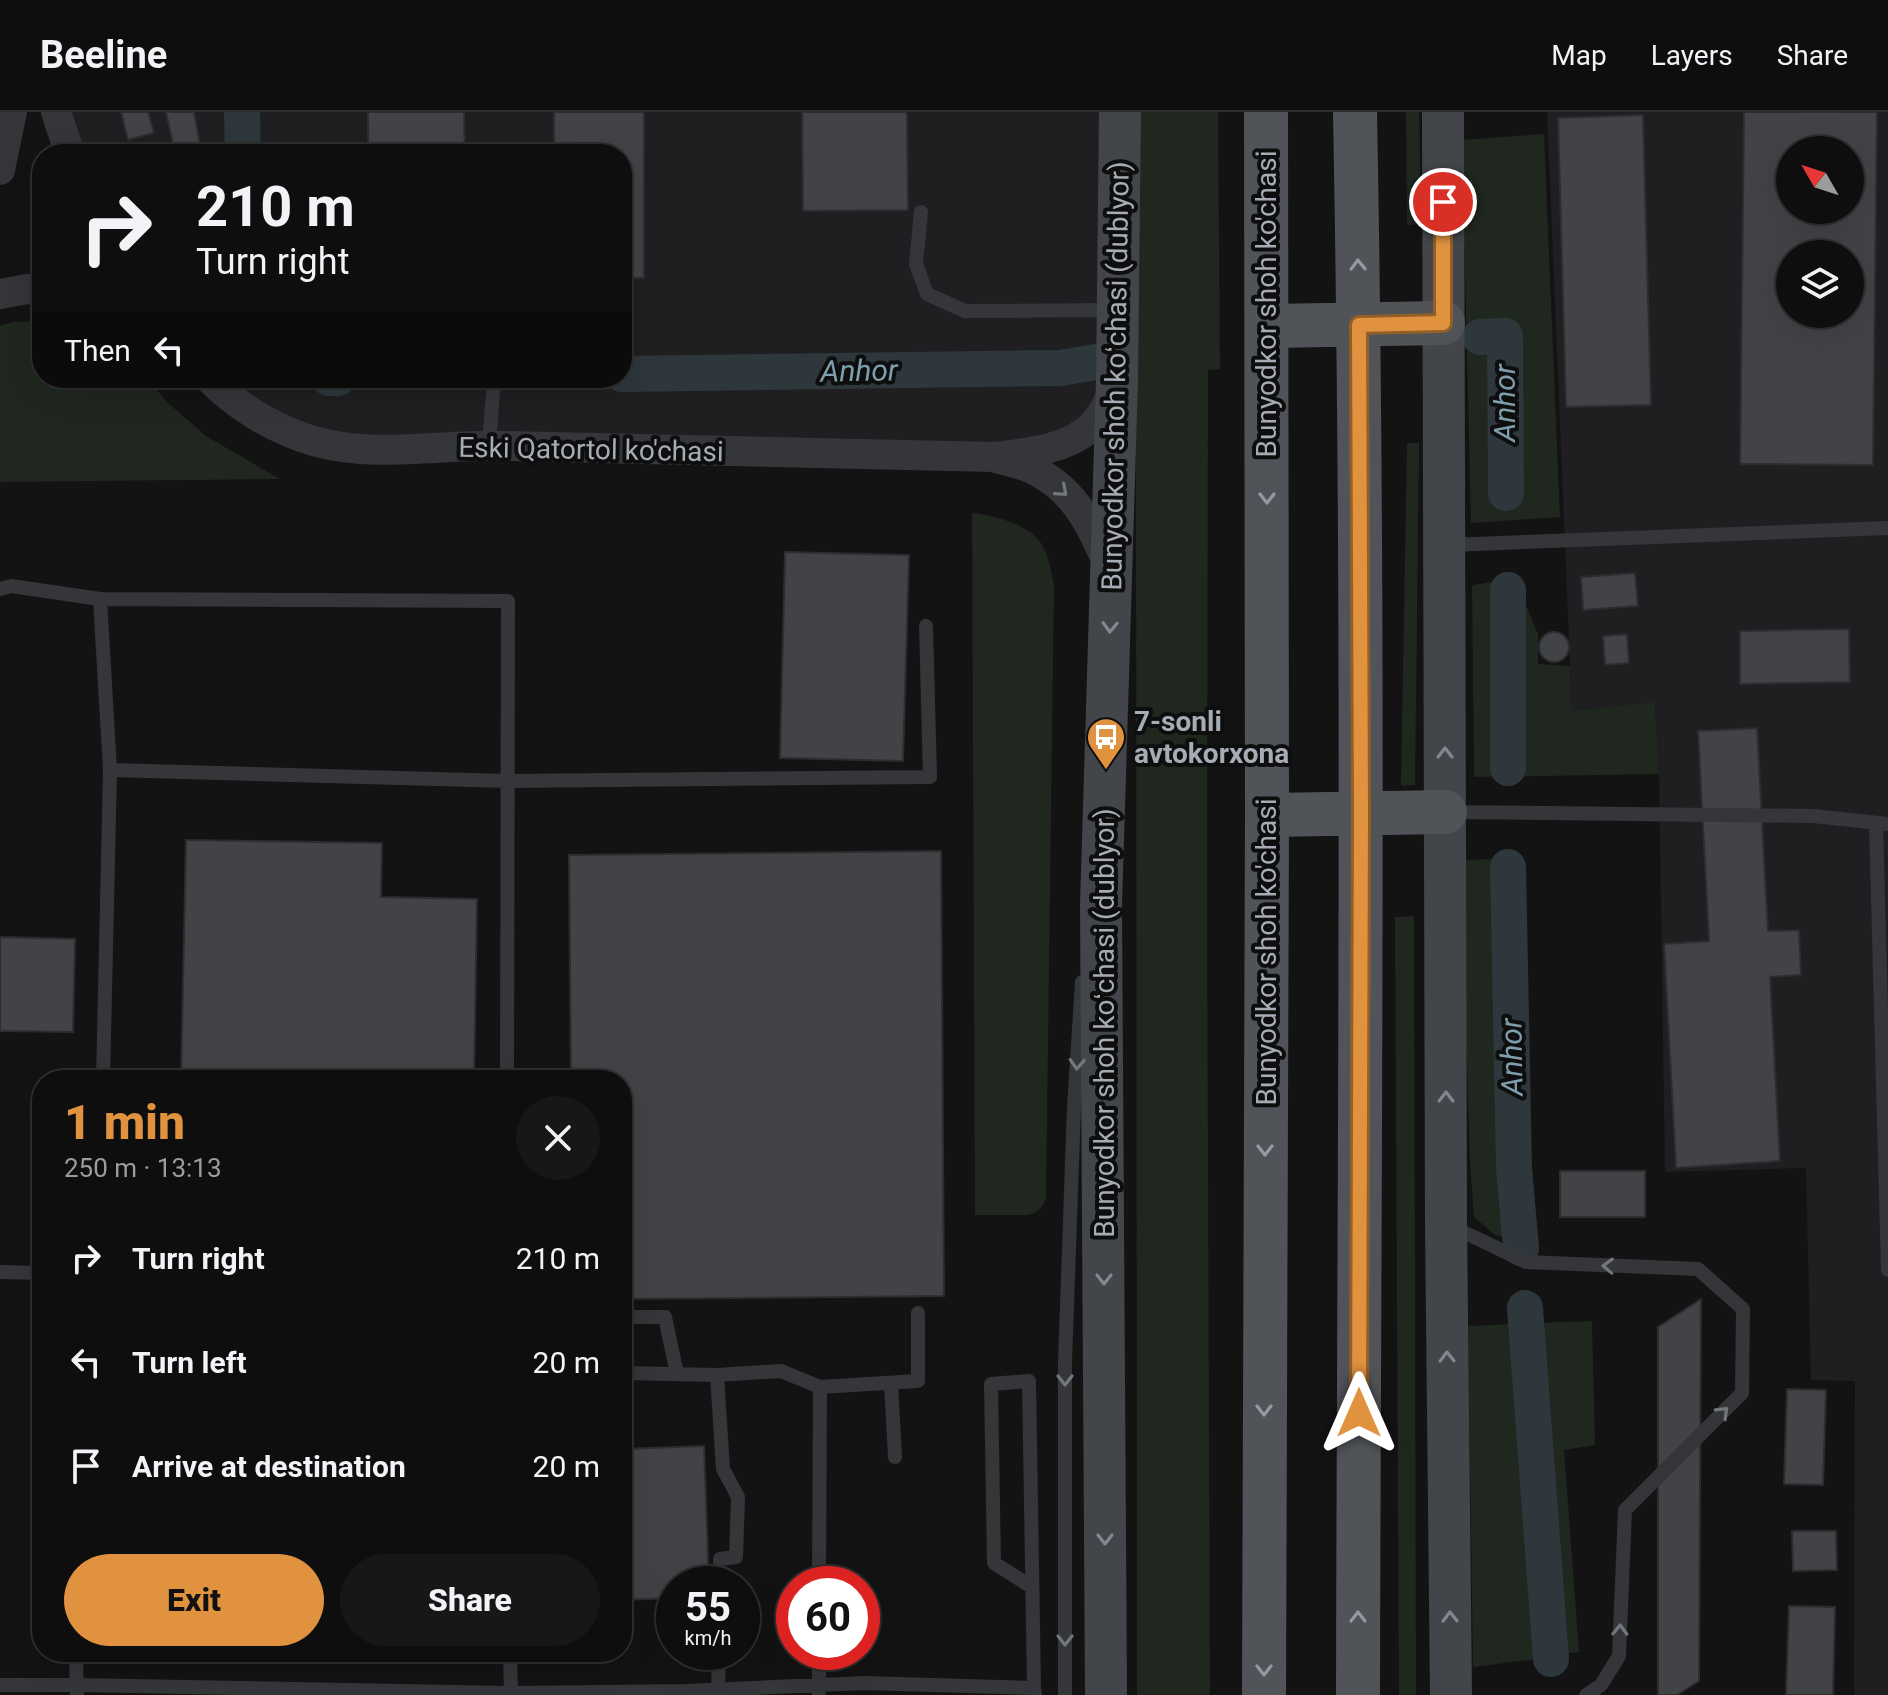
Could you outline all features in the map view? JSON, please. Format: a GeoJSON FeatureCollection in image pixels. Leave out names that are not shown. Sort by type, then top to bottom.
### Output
{"type":"FeatureCollection","features":[{"type":"Feature","properties":{"kind":"main road","name":"Bunyodkor shoh ko'chasi"},"geometry":{"type":"LineString","coordinates":[[1264,1695],[1266,112]]}},
{"type":"Feature","properties":{"kind":"main road"},"geometry":{"type":"LineString","coordinates":[[1355,112],[1361,813],[1358,1695]]}},
{"type":"Feature","properties":{"kind":"main road"},"geometry":{"type":"LineString","coordinates":[[1267,326],[1443,323]]}},
{"type":"Feature","properties":{"kind":"main road"},"geometry":{"type":"LineString","coordinates":[[1267,815],[1445,812]]}},
{"type":"Feature","properties":{"kind":"street"},"geometry":{"type":"LineString","coordinates":[[0,170],[12,112]]}},
{"type":"Feature","properties":{"kind":"street"},"geometry":{"type":"LineString","coordinates":[[56,112],[67,144]]}},
{"type":"Feature","properties":{"kind":"street","name":"Bunyodkor shoh koʻchasi (dublyor)"},"geometry":{"type":"LineString","coordinates":[[1106,1695],[1101,905],[1117,381],[1120,112]]}},
{"type":"Feature","properties":{"kind":"street"},"geometry":{"type":"LineString","coordinates":[[1443,112],[1446,1223],[1451,1695]]}},
{"type":"Feature","properties":{"kind":"street"},"geometry":{"type":"LineString","coordinates":[[0,294],[32,289]]}},
{"type":"Feature","properties":{"kind":"street","name":"Eski Qatortol ko'chasi"},"geometry":{"type":"LineString","coordinates":[[220,388],[249,410],[291,433],[356,450],[489,445],[994,457],[1053,447],[1074,439],[1092,426],[1107,405],[1117,381]]}},
{"type":"Feature","properties":{"kind":"street","name":"Eski Qatortol ko'chasi"},"geometry":{"type":"LineString","coordinates":[[994,457],[1035,470],[1068,494],[1092,528],[1112,574]]}},
{"type":"Feature","properties":{"kind":"lane"},"geometry":{"type":"LineString","coordinates":[[921,212],[916,264],[927,294],[965,311],[1118,310]]}},
{"type":"Feature","properties":{"kind":"lane"},"geometry":{"type":"LineString","coordinates":[[489,445],[493,388]]}},
{"type":"Feature","properties":{"kind":"lane"},"geometry":{"type":"LineString","coordinates":[[1444,546],[1888,528]]}},
{"type":"Feature","properties":{"kind":"lane"},"geometry":{"type":"LineString","coordinates":[[0,589],[11,586],[100,599],[508,601],[507,1070]]}},
{"type":"Feature","properties":{"kind":"lane"},"geometry":{"type":"LineString","coordinates":[[100,599],[110,770],[103,1070]]}},
{"type":"Feature","properties":{"kind":"lane"},"geometry":{"type":"LineString","coordinates":[[110,770],[508,781],[930,777],[926,626]]}},
{"type":"Feature","properties":{"kind":"lane"},"geometry":{"type":"LineString","coordinates":[[1445,812],[1813,816],[1882,823],[1888,1270]]}},
{"type":"Feature","properties":{"kind":"lane"},"geometry":{"type":"LineString","coordinates":[[1065,1695],[1065,1362],[1074,1107],[1084,962],[1101,905]]}},
{"type":"Feature","properties":{"kind":"lane"},"geometry":{"type":"LineString","coordinates":[[1446,1223],[1526,1262],[1698,1269],[1743,1309],[1742,1393],[1625,1510],[1619,1656],[1601,1685],[1586,1695]]}},
{"type":"Feature","properties":{"kind":"lane"},"geometry":{"type":"LineString","coordinates":[[0,1272],[32,1273]]}},
{"type":"Feature","properties":{"kind":"lane"},"geometry":{"type":"LineString","coordinates":[[632,1373],[717,1375],[781,1371],[820,1387],[918,1381],[918,1313]]}},
{"type":"Feature","properties":{"kind":"lane"},"geometry":{"type":"LineString","coordinates":[[632,1317],[665,1317],[677,1374]]}},
{"type":"Feature","properties":{"kind":"lane"},"geometry":{"type":"LineString","coordinates":[[717,1375],[723,1469],[738,1497],[736,1557],[720,1559],[720,1566]]}},
{"type":"Feature","properties":{"kind":"lane"},"geometry":{"type":"LineString","coordinates":[[0,1685],[77,1690],[471,1694],[819,1690],[864,1683],[1034,1691],[1029,1381],[991,1384],[994,1563],[1032,1587]]}},
{"type":"Feature","properties":{"kind":"lane"},"geometry":{"type":"LineString","coordinates":[[891,1383],[895,1457]]}},
{"type":"Feature","properties":{"kind":"lane"},"geometry":{"type":"LineString","coordinates":[[819,1566],[820,1387]]}},
{"type":"Feature","properties":{"kind":"lane"},"geometry":{"type":"LineString","coordinates":[[76,1662],[77,1690]]}},
{"type":"Feature","properties":{"kind":"lane"},"geometry":{"type":"LineString","coordinates":[[510,1662],[511,1693]]}},
{"type":"Feature","properties":{"kind":"lane"},"geometry":{"type":"LineString","coordinates":[[718,1691],[719,1670]]}},
{"type":"Feature","properties":{"kind":"shaded area"},"geometry":{"type":"Polygon","coordinates":[[[56,112],[1120,112],[1117,381],[1053,447],[356,450],[229,388],[632,388],[632,144],[67,144],[56,112]]]}},
{"type":"Feature","properties":{"kind":"shaded area"},"geometry":{"type":"Polygon","coordinates":[[[1138,112],[1218,112],[1220,369],[1208,370],[1210,1695],[1137,1695],[1138,112]]]}},
{"type":"Feature","properties":{"kind":"shaded area"},"geometry":{"type":"Polygon","coordinates":[[[1406,112],[1419,112],[1421,224],[1407,225],[1406,112]]]}},
{"type":"Feature","properties":{"kind":"shaded area"},"geometry":{"type":"Polygon","coordinates":[[[1547,112],[1888,112],[1888,1695],[1854,1695],[1855,1381],[1811,1380],[1806,1168],[1665,1172],[1659,774],[1655,703],[1572,711],[1547,112]]]}},
{"type":"Feature","properties":{"kind":"shaded area"},"geometry":{"type":"Polygon","coordinates":[[[1544,134],[1560,517],[1471,523],[1462,140],[1544,134]]]}},
{"type":"Feature","properties":{"kind":"shaded area"},"geometry":{"type":"Polygon","coordinates":[[[32,321],[32,388],[155,388],[206,436],[280,479],[0,482],[0,326],[32,321]]]}},
{"type":"Feature","properties":{"kind":"shaded area"},"geometry":{"type":"Polygon","coordinates":[[[1407,443],[1419,443],[1415,785],[1401,786],[1407,443]]]}},
{"type":"Feature","properties":{"kind":"shaded area"},"geometry":{"type":"Polygon","coordinates":[[[972,513],[1010,522],[1034,536],[1046,553],[1054,585],[1046,1195],[1041,1208],[1028,1215],[975,1215],[972,513]]]}},
{"type":"Feature","properties":{"kind":"shaded area"},"geometry":{"type":"Polygon","coordinates":[[[1515,579],[1538,634],[1538,664],[1570,666],[1572,711],[1655,702],[1659,774],[1474,777],[1472,585],[1515,579]]]}},
{"type":"Feature","properties":{"kind":"shaded area"},"geometry":{"type":"Polygon","coordinates":[[[1499,859],[1501,1163],[1512,1238],[1495,1235],[1474,1217],[1470,1161],[1463,860],[1499,859]]]}},
{"type":"Feature","properties":{"kind":"shaded area"},"geometry":{"type":"Polygon","coordinates":[[[1414,916],[1416,1695],[1399,1695],[1395,917],[1414,916]]]}},
{"type":"Feature","properties":{"kind":"shaded area"},"geometry":{"type":"Polygon","coordinates":[[[1592,1321],[1595,1445],[1564,1450],[1579,1652],[1559,1654],[1536,1323],[1592,1321]]]}},
{"type":"Feature","properties":{"kind":"shaded area"},"geometry":{"type":"Polygon","coordinates":[[[1517,1324],[1544,1658],[1473,1667],[1468,1326],[1517,1324]]]}},
{"type":"Feature","properties":{"kind":"building"},"geometry":{"type":"Polygon","coordinates":[[[121,112],[148,112],[154,133],[128,140],[121,112]]]}},
{"type":"Feature","properties":{"kind":"building"},"geometry":{"type":"Polygon","coordinates":[[[166,112],[194,112],[200,144],[173,144],[166,112]]]}},
{"type":"Feature","properties":{"kind":"building"},"geometry":{"type":"Polygon","coordinates":[[[368,112],[464,112],[465,144],[368,144],[368,112]]]}},
{"type":"Feature","properties":{"kind":"building"},"geometry":{"type":"Polygon","coordinates":[[[554,112],[644,112],[644,278],[632,278],[632,144],[554,144],[554,112]]]}},
{"type":"Feature","properties":{"kind":"building"},"geometry":{"type":"Polygon","coordinates":[[[802,112],[907,112],[908,210],[803,211],[802,112]]]}},
{"type":"Feature","properties":{"kind":"building"},"geometry":{"type":"Polygon","coordinates":[[[1744,112],[1877,112],[1873,465],[1740,464],[1744,112]]]}},
{"type":"Feature","properties":{"kind":"building"},"geometry":{"type":"Polygon","coordinates":[[[1643,115],[1651,405],[1566,407],[1558,118],[1643,115]]]}},
{"type":"Feature","properties":{"kind":"building"},"geometry":{"type":"Polygon","coordinates":[[[785,552],[909,555],[903,761],[780,758],[785,552]]]}},
{"type":"Feature","properties":{"kind":"building"},"geometry":{"type":"Polygon","coordinates":[[[1635,573],[1638,606],[1583,610],[1581,577],[1635,573]]]}},
{"type":"Feature","properties":{"kind":"building"},"geometry":{"type":"Polygon","coordinates":[[[1849,629],[1850,682],[1740,684],[1740,631],[1849,629]]]}},
{"type":"Feature","properties":{"kind":"building"},"geometry":{"type":"Polygon","coordinates":[[[1554,632],[1565,636],[1569,647],[1565,658],[1554,662],[1543,658],[1539,647],[1543,636],[1554,632]]]}},
{"type":"Feature","properties":{"kind":"building"},"geometry":{"type":"Polygon","coordinates":[[[1627,634],[1629,663],[1605,665],[1603,636],[1627,634]]]}},
{"type":"Feature","properties":{"kind":"building"},"geometry":{"type":"Polygon","coordinates":[[[1757,728],[1768,931],[1799,930],[1801,975],[1770,977],[1780,1161],[1676,1168],[1664,944],[1709,941],[1698,731],[1757,728]]]}},
{"type":"Feature","properties":{"kind":"building"},"geometry":{"type":"Polygon","coordinates":[[[186,840],[382,843],[381,897],[477,899],[474,1070],[181,1070],[186,840]]]}},
{"type":"Feature","properties":{"kind":"building"},"geometry":{"type":"Polygon","coordinates":[[[941,851],[944,1296],[632,1299],[632,1070],[571,1070],[569,855],[941,851]]]}},
{"type":"Feature","properties":{"kind":"building"},"geometry":{"type":"Polygon","coordinates":[[[0,937],[75,939],[73,1032],[0,1031],[0,937]]]}},
{"type":"Feature","properties":{"kind":"building"},"geometry":{"type":"Polygon","coordinates":[[[1560,1171],[1645,1171],[1645,1217],[1560,1217],[1560,1171]]]}},
{"type":"Feature","properties":{"kind":"building"},"geometry":{"type":"Polygon","coordinates":[[[1701,1299],[1699,1681],[1677,1695],[1658,1695],[1658,1327],[1701,1299]]]}},
{"type":"Feature","properties":{"kind":"building"},"geometry":{"type":"Polygon","coordinates":[[[1787,1389],[1826,1390],[1823,1485],[1784,1484],[1787,1389]]]}},
{"type":"Feature","properties":{"kind":"building"},"geometry":{"type":"Polygon","coordinates":[[[704,1446],[708,1566],[656,1566],[656,1599],[632,1600],[632,1449],[704,1446]]]}},
{"type":"Feature","properties":{"kind":"building"},"geometry":{"type":"Polygon","coordinates":[[[1792,1531],[1836,1531],[1837,1570],[1793,1571],[1792,1531]]]}},
{"type":"Feature","properties":{"kind":"building"},"geometry":{"type":"Polygon","coordinates":[[[1789,1606],[1835,1607],[1833,1695],[1786,1695],[1789,1606]]]}},
{"type":"Feature","properties":{"kind":"waterway","name":"Anhor"},"geometry":{"type":"LineString","coordinates":[[242,112],[243,144]]}},
{"type":"Feature","properties":{"kind":"waterway","name":"Anhor"},"geometry":{"type":"LineString","coordinates":[[1480,337],[1505,336],[1506,493]]}},
{"type":"Feature","properties":{"kind":"waterway","name":"Anhor"},"geometry":{"type":"LineString","coordinates":[[632,374],[1060,368],[1096,362]]}},
{"type":"Feature","properties":{"kind":"waterway","name":"Anhor"},"geometry":{"type":"LineString","coordinates":[[1508,590],[1508,768]]}},
{"type":"Feature","properties":{"kind":"waterway","name":"Anhor"},"geometry":{"type":"LineString","coordinates":[[1508,867],[1514,1168],[1521,1248]]}},
{"type":"Feature","properties":{"kind":"waterway","name":"Anhor"},"geometry":{"type":"LineString","coordinates":[[1525,1308],[1551,1659]]}},
{"type":"Feature","properties":{"kind":"place","name":"7-sonli avtokorxona"},"geometry":{"type":"Point","coordinates":[1106,771]}},
{"type":"Feature","properties":{"kind":"route"},"geometry":{"type":"LineString","coordinates":[[1359,1413],[1359,325],[1443,323],[1443,202]]}}]}
